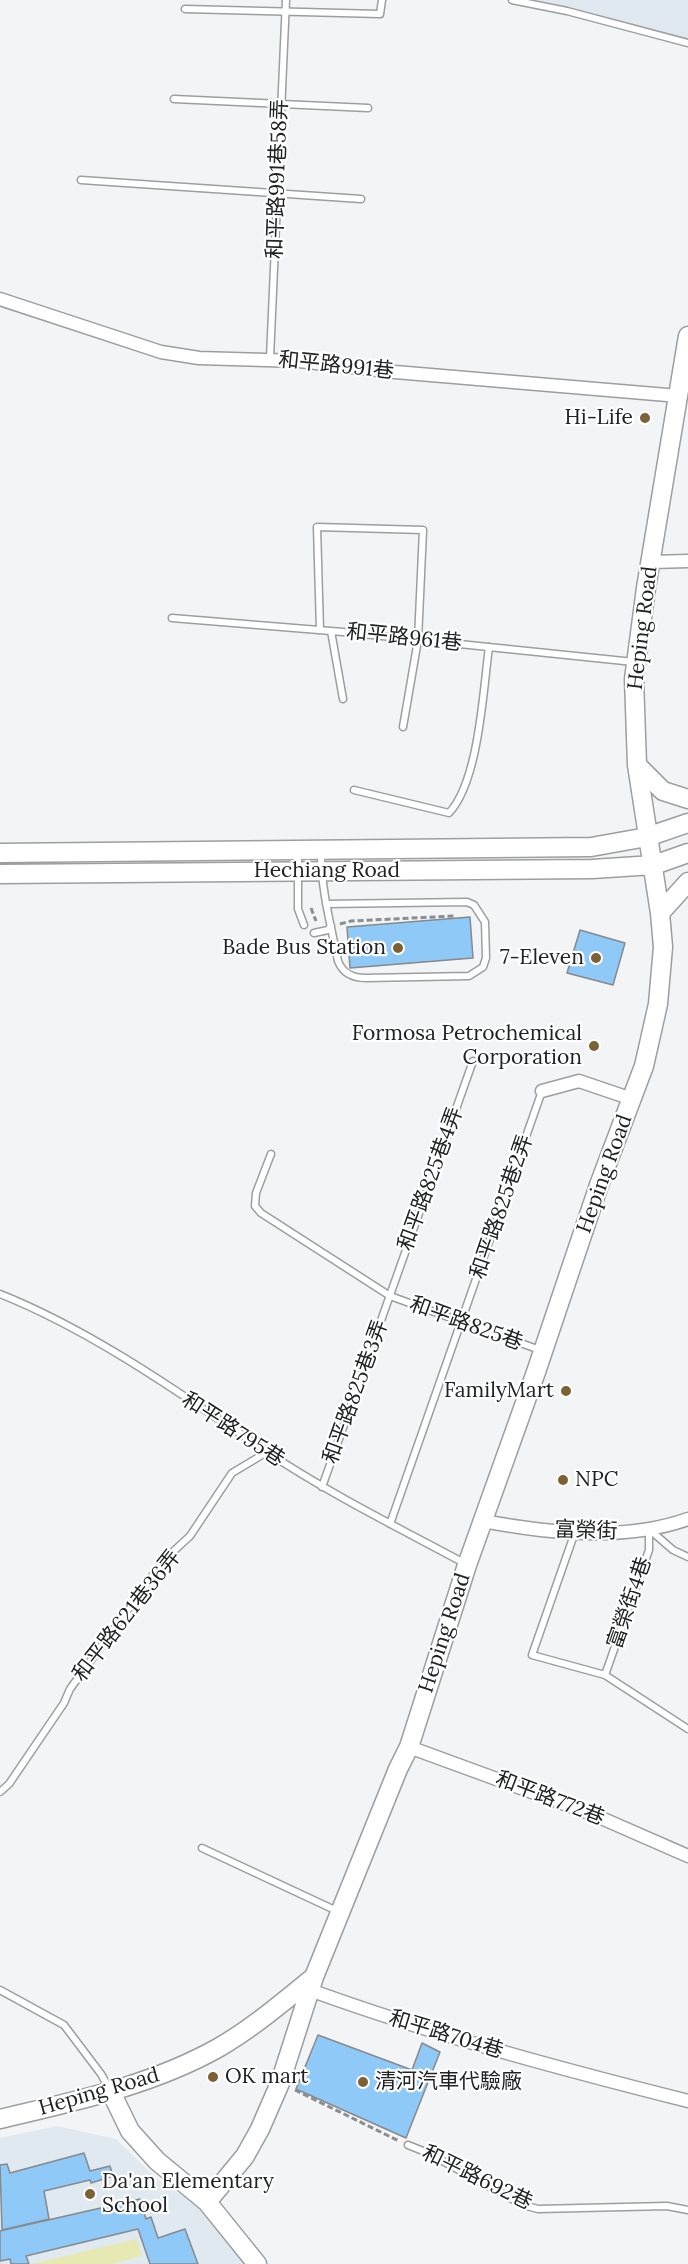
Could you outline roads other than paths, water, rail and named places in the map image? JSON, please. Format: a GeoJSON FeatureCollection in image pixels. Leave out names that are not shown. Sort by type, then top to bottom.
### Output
{"type":"FeatureCollection","features":[{"type":"Feature","properties":{"kind":"street","name":"和平路991巷"},"geometry":{"type":"LineString","coordinates":[[0,299],[161,352],[199,358],[270,358],[395,372],[679,396]]}},
{"type":"Feature","properties":{"kind":"street","name":"Heping Road"},"geometry":{"type":"LineString","coordinates":[[207,2202],[245,2156],[260,2129],[280,2083],[312,1983],[398,1769],[409,1747],[466,1565],[543,1352],[599,1185],[644,1066],[658,1004],[663,947],[654,865],[647,837],[637,765],[635,662],[688,336]]}},
{"type":"Feature","properties":{"kind":"street"},"geometry":{"type":"LineString","coordinates":[[651,562],[688,561]]}},
{"type":"Feature","properties":{"kind":"street"},"geometry":{"type":"LineString","coordinates":[[637,765],[663,791],[688,799]]}},
{"type":"Feature","properties":{"kind":"street","name":"Hechiang Road"},"geometry":{"type":"LineString","coordinates":[[0,853],[591,846],[647,837],[688,823]]}},
{"type":"Feature","properties":{"kind":"street","name":"Hechiang Road"},"geometry":{"type":"LineString","coordinates":[[0,874],[592,869],[654,865],[688,854]]}},
{"type":"Feature","properties":{"kind":"street"},"geometry":{"type":"LineString","coordinates":[[660,913],[688,882]]}},
{"type":"Feature","properties":{"kind":"street"},"geometry":{"type":"LineString","coordinates":[[542,1091],[579,1081],[632,1098]]}},
{"type":"Feature","properties":{"kind":"street","name":"富榮街"},"geometry":{"type":"LineString","coordinates":[[483,1521],[526,1529],[628,1533],[664,1528],[688,1519]]}},
{"type":"Feature","properties":{"kind":"street","name":"和平路772巷"},"geometry":{"type":"LineString","coordinates":[[409,1747],[592,1814],[688,1857]]}},
{"type":"Feature","properties":{"kind":"street","name":"Heping Road"},"geometry":{"type":"LineString","coordinates":[[0,2119],[111,2092],[156,2077],[219,2048],[312,1983]]}},
{"type":"Feature","properties":{"kind":"street","name":"和平路704巷"},"geometry":{"type":"LineString","coordinates":[[312,1983],[377,2014],[549,2065],[688,2101]]}},
{"type":"Feature","properties":{"kind":"street"},"geometry":{"type":"LineString","coordinates":[[111,2092],[130,2131],[157,2161],[207,2202],[257,2264]]}},
{"type":"Feature","properties":{"kind":"lane","name":"和平路991巷58弄"},"geometry":{"type":"LineString","coordinates":[[270,358],[286,0]]}},
{"type":"Feature","properties":{"kind":"lane"},"geometry":{"type":"LineString","coordinates":[[185,9],[380,14],[382,0]]}},
{"type":"Feature","properties":{"kind":"lane"},"geometry":{"type":"LineString","coordinates":[[512,0],[567,11],[688,44]]}},
{"type":"Feature","properties":{"kind":"lane"},"geometry":{"type":"LineString","coordinates":[[174,99],[368,108]]}},
{"type":"Feature","properties":{"kind":"lane"},"geometry":{"type":"LineString","coordinates":[[81,180],[361,199]]}},
{"type":"Feature","properties":{"kind":"lane"},"geometry":{"type":"LineString","coordinates":[[320,630],[317,527],[423,530],[418,640],[403,727]]}},
{"type":"Feature","properties":{"kind":"lane","name":"和平路961巷"},"geometry":{"type":"LineString","coordinates":[[172,618],[331,631],[635,662]]}},
{"type":"Feature","properties":{"kind":"lane"},"geometry":{"type":"LineString","coordinates":[[331,631],[343,699]]}},
{"type":"Feature","properties":{"kind":"lane"},"geometry":{"type":"LineString","coordinates":[[354,790],[449,813],[458,804],[473,764],[489,647]]}},
{"type":"Feature","properties":{"kind":"lane"},"geometry":{"type":"LineString","coordinates":[[321,849],[321,871],[326,904],[331,926],[341,969],[350,976],[360,978],[469,975],[483,967],[486,958],[485,922],[474,905],[467,902],[326,904]]}},
{"type":"Feature","properties":{"kind":"lane"},"geometry":{"type":"LineString","coordinates":[[297,850],[298,909],[304,925]]}},
{"type":"Feature","properties":{"kind":"lane"},"geometry":{"type":"LineString","coordinates":[[314,933],[328,930],[331,926]]}},
{"type":"Feature","properties":{"kind":"lane","name":"和平路825巷4弄"},"geometry":{"type":"LineString","coordinates":[[390,1296],[473,1061]]}},
{"type":"Feature","properties":{"kind":"lane","name":"和平路825巷2弄"},"geometry":{"type":"LineString","coordinates":[[390,1524],[542,1091]]}},
{"type":"Feature","properties":{"kind":"lane","name":"和平路825巷"},"geometry":{"type":"LineString","coordinates":[[271,1154],[256,1193],[255,1206],[261,1213],[390,1296],[543,1352]]}},
{"type":"Feature","properties":{"kind":"lane","name":"和平路795巷"},"geometry":{"type":"LineString","coordinates":[[0,1294],[21,1302],[102,1346],[322,1487],[466,1565]]}},
{"type":"Feature","properties":{"kind":"lane","name":"和平路825巷3弄"},"geometry":{"type":"LineString","coordinates":[[322,1487],[390,1296]]}},
{"type":"Feature","properties":{"kind":"lane","name":"和平路621巷36弄"},"geometry":{"type":"LineString","coordinates":[[0,1792],[9,1784],[34,1749],[64,1703],[70,1689],[164,1560],[190,1536],[232,1473],[267,1452]]}},
{"type":"Feature","properties":{"kind":"lane"},"geometry":{"type":"LineString","coordinates":[[649,1530],[673,1550],[688,1557]]}},
{"type":"Feature","properties":{"kind":"lane","name":"富榮街4巷"},"geometry":{"type":"LineString","coordinates":[[605,1675],[649,1550],[649,1530]]}},
{"type":"Feature","properties":{"kind":"lane"},"geometry":{"type":"LineString","coordinates":[[575,1531],[532,1654],[605,1675],[688,1729]]}},
{"type":"Feature","properties":{"kind":"lane"},"geometry":{"type":"LineString","coordinates":[[202,1848],[341,1913]]}},
{"type":"Feature","properties":{"kind":"lane"},"geometry":{"type":"LineString","coordinates":[[0,1990],[64,2025],[101,2074],[111,2092]]}},
{"type":"Feature","properties":{"kind":"lane","name":"和平路692巷"},"geometry":{"type":"LineString","coordinates":[[408,2145],[524,2205],[538,2209],[668,2206],[688,2210]]}},
{"type":"Feature","properties":{"kind":"place","name":"Hi-Life"},"geometry":{"type":"Point","coordinates":[645,418]}},
{"type":"Feature","properties":{"kind":"place","name":"Bade Bus Station"},"geometry":{"type":"Point","coordinates":[398,948]}},
{"type":"Feature","properties":{"kind":"place","name":"7-Eleven"},"geometry":{"type":"Point","coordinates":[596,958]}},
{"type":"Feature","properties":{"kind":"place","name":"Formosa Petrochemical Corporation"},"geometry":{"type":"Point","coordinates":[594,1046]}},
{"type":"Feature","properties":{"kind":"place","name":"FamilyMart"},"geometry":{"type":"Point","coordinates":[566,1391]}},
{"type":"Feature","properties":{"kind":"place","name":"NPC"},"geometry":{"type":"Point","coordinates":[563,1480]}},
{"type":"Feature","properties":{"kind":"place","name":"OK mart"},"geometry":{"type":"Point","coordinates":[213,2077]}},
{"type":"Feature","properties":{"kind":"place","name":"清河汽車代驗廠"},"geometry":{"type":"Point","coordinates":[363,2082]}},
{"type":"Feature","properties":{"kind":"place","name":"Da'an Elementary School"},"geometry":{"type":"Point","coordinates":[90,2194]}}]}
